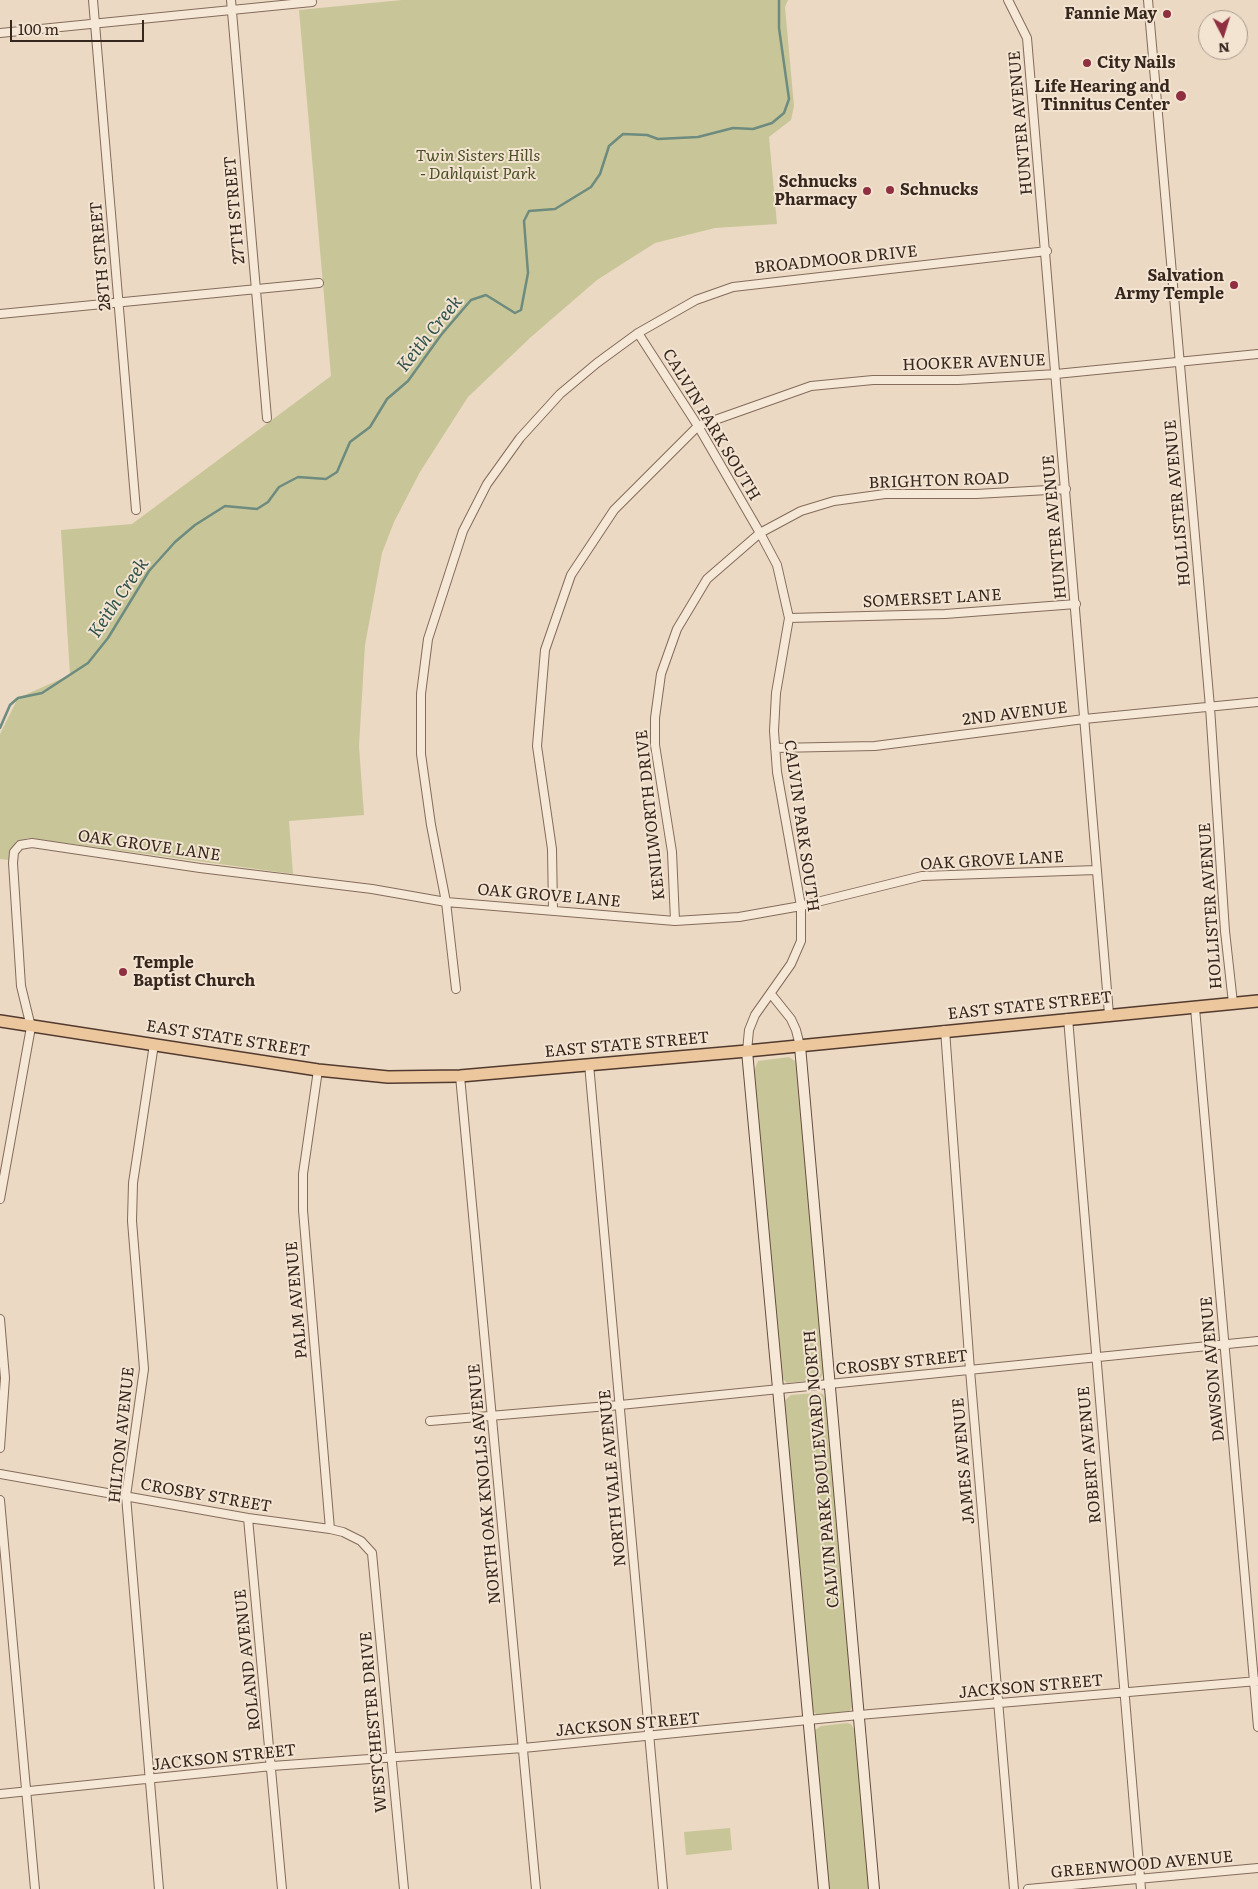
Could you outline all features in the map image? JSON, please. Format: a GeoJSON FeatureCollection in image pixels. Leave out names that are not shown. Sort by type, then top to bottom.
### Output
{"type":"FeatureCollection","features":[{"type":"Feature","properties":{"kind":"main road","name":"EAST STATE STREET"},"geometry":{"type":"LineString","coordinates":[[0,1021],[318,1070],[388,1077],[460,1076],[747,1051],[944,1030],[1258,1001]]}},
{"type":"Feature","properties":{"kind":"street","name":"28TH STREET"},"geometry":{"type":"LineString","coordinates":[[93,0],[136,510]]}},
{"type":"Feature","properties":{"kind":"street","name":"27TH STREET"},"geometry":{"type":"LineString","coordinates":[[231,0],[267,418]]}},
{"type":"Feature","properties":{"kind":"street","name":"HUNTER AVENUE"},"geometry":{"type":"LineString","coordinates":[[1008,0],[1027,38],[1032,117],[1047,251],[1109,1014]]}},
{"type":"Feature","properties":{"kind":"street","name":"HOLLISTER AVENUE"},"geometry":{"type":"LineString","coordinates":[[1148,0],[1210,707],[1233,1003]]}},
{"type":"Feature","properties":{"kind":"street"},"geometry":{"type":"LineString","coordinates":[[0,33],[312,2]]}},
{"type":"Feature","properties":{"kind":"street","name":"BROADMOOR DRIVE"},"geometry":{"type":"LineString","coordinates":[[456,989],[446,902],[431,825],[421,745],[421,694],[428,639],[463,531],[487,484],[520,438],[560,394],[597,363],[638,333],[696,300],[732,287],[1047,251]]}},
{"type":"Feature","properties":{"kind":"street"},"geometry":{"type":"LineString","coordinates":[[0,314],[319,283]]}},
{"type":"Feature","properties":{"kind":"street","name":"CALVIN PARK SOUTH"},"geometry":{"type":"LineString","coordinates":[[638,333],[698,426],[777,564],[789,618],[776,693],[775,748],[777,772],[801,906],[801,941],[791,964],[755,1015],[749,1030],[747,1051]]}},
{"type":"Feature","properties":{"kind":"street","name":"HOOKER AVENUE"},"geometry":{"type":"LineString","coordinates":[[698,426],[811,386],[873,380],[958,380],[1056,374],[1258,354]]}},
{"type":"Feature","properties":{"kind":"street"},"geometry":{"type":"LineString","coordinates":[[553,910],[552,850],[537,746],[545,650],[571,575],[614,510],[698,426]]}},
{"type":"Feature","properties":{"kind":"street","name":"BRIGHTON ROAD"},"geometry":{"type":"LineString","coordinates":[[760,533],[801,511],[834,501],[885,494],[976,494],[1066,489]]}},
{"type":"Feature","properties":{"kind":"street","name":"KENILWORTH DRIVE"},"geometry":{"type":"LineString","coordinates":[[675,921],[672,852],[655,745],[655,718],[661,674],[678,629],[708,579],[760,533]]}},
{"type":"Feature","properties":{"kind":"street","name":"SOMERSET LANE"},"geometry":{"type":"LineString","coordinates":[[789,618],[945,614],[1076,604]]}},
{"type":"Feature","properties":{"kind":"street","name":"2ND AVENUE"},"geometry":{"type":"LineString","coordinates":[[775,748],[874,746],[1084,719],[1258,702]]}},
{"type":"Feature","properties":{"kind":"street","name":"OAK GROVE LANE"},"geometry":{"type":"LineString","coordinates":[[31,1027],[21,986],[13,863],[14,852],[20,845],[32,843],[200,868],[372,888],[446,902],[675,921],[739,917],[801,906],[922,876],[1096,870]]}},
{"type":"Feature","properties":{"kind":"street"},"geometry":{"type":"LineString","coordinates":[[771,994],[791,1019],[800,1046]]}},
{"type":"Feature","properties":{"kind":"street","name":"DAWSON AVENUE"},"geometry":{"type":"LineString","coordinates":[[1195,1008],[1256,1681],[1258,1727]]}},
{"type":"Feature","properties":{"kind":"street","name":"ROBERT AVENUE"},"geometry":{"type":"LineString","coordinates":[[1068,1018],[1123,1693],[1141,1885]]}},
{"type":"Feature","properties":{"kind":"street"},"geometry":{"type":"LineString","coordinates":[[0,1199],[31,1027]]}},
{"type":"Feature","properties":{"kind":"street","name":"JAMES AVENUE"},"geometry":{"type":"LineString","coordinates":[[944,1030],[970,1370],[1014,1889]]}},
{"type":"Feature","properties":{"kind":"street","name":"HILTON AVENUE"},"geometry":{"type":"LineString","coordinates":[[154,1044],[133,1183],[132,1221],[144,1369],[126,1496],[158,1889]]}},
{"type":"Feature","properties":{"kind":"street","name":"CALVIN PARK BOULEVARD NORTH"},"geometry":{"type":"LineString","coordinates":[[800,1046],[874,1889]]}},
{"type":"Feature","properties":{"kind":"street"},"geometry":{"type":"LineString","coordinates":[[747,1051],[824,1889]]}},
{"type":"Feature","properties":{"kind":"street","name":"NORTH VALE AVENUE"},"geometry":{"type":"LineString","coordinates":[[588,1064],[663,1889]]}},
{"type":"Feature","properties":{"kind":"street","name":"PALM AVENUE"},"geometry":{"type":"LineString","coordinates":[[318,1070],[303,1174],[303,1210],[330,1529]]}},
{"type":"Feature","properties":{"kind":"street","name":"NORTH OAK KNOLLS AVENUE"},"geometry":{"type":"LineString","coordinates":[[460,1076],[536,1889]]}},
{"type":"Feature","properties":{"kind":"street"},"geometry":{"type":"LineString","coordinates":[[0,1318],[5,1378],[0,1448]]}},
{"type":"Feature","properties":{"kind":"street","name":"CROSBY STREET"},"geometry":{"type":"LineString","coordinates":[[430,1421],[620,1405],[1258,1341]]}},
{"type":"Feature","properties":{"kind":"street","name":"CROSBY STREET"},"geometry":{"type":"LineString","coordinates":[[0,1474],[248,1518],[330,1529],[343,1532],[361,1541],[372,1553]]}},
{"type":"Feature","properties":{"kind":"street"},"geometry":{"type":"LineString","coordinates":[[0,1500],[35,1889]]}},
{"type":"Feature","properties":{"kind":"street","name":"ROLAND AVENUE"},"geometry":{"type":"LineString","coordinates":[[248,1518],[282,1889]]}},
{"type":"Feature","properties":{"kind":"street","name":"WESTCHESTER DRIVE"},"geometry":{"type":"LineString","coordinates":[[372,1553],[404,1889]]}},
{"type":"Feature","properties":{"kind":"street","name":"JACKSON STREET"},"geometry":{"type":"LineString","coordinates":[[0,1794],[272,1766],[523,1748],[809,1722],[858,1715],[1256,1681]]}},
{"type":"Feature","properties":{"kind":"street","name":"GREENWOOD AVENUE"},"geometry":{"type":"LineString","coordinates":[[1028,1889],[1141,1885],[1258,1868]]}},
{"type":"Feature","properties":{"kind":"green space","name":"Twin Sisters Hills - Dahlquist Park"},"geometry":{"type":"Polygon","coordinates":[[[402,0],[788,0],[785,7],[794,106],[791,120],[769,137],[777,224],[715,228],[655,243],[597,280],[531,337],[468,397],[420,472],[394,522],[382,553],[365,645],[359,746],[364,815],[289,821],[293,874],[29,838],[16,841],[9,860],[0,859],[0,734],[18,698],[70,675],[61,530],[132,524],[331,376],[299,10],[402,0]]]}},
{"type":"Feature","properties":{"kind":"green space"},"geometry":{"type":"Polygon","coordinates":[[[789,1057],[795,1061],[796,1065],[824,1372],[820,1379],[787,1383],[782,1378],[754,1071],[758,1061],[789,1057]]]}},
{"type":"Feature","properties":{"kind":"green space"},"geometry":{"type":"Polygon","coordinates":[[[823,1394],[826,1400],[853,1706],[848,1713],[819,1716],[812,1711],[784,1401],[791,1395],[823,1394]]]}},
{"type":"Feature","properties":{"kind":"green space"},"geometry":{"type":"Polygon","coordinates":[[[851,1724],[855,1731],[870,1889],[828,1889],[815,1730],[821,1726],[851,1724]]]}},
{"type":"Feature","properties":{"kind":"green space"},"geometry":{"type":"Polygon","coordinates":[[[730,1828],[732,1850],[686,1855],[684,1832],[730,1828]]]}},
{"type":"Feature","properties":{"kind":"waterway","name":"Keith Creek"},"geometry":{"type":"LineString","coordinates":[[0,728],[10,705],[18,698],[42,693],[88,663],[108,638],[149,571],[175,542],[195,525],[225,506],[257,509],[268,502],[279,487],[298,477],[326,479],[337,472],[350,442],[370,427],[387,399],[408,381],[441,335],[471,300],[486,295],[515,313],[521,310],[528,273],[524,221],[529,211],[555,209],[591,187],[600,174],[609,146],[623,134],[647,135],[658,139],[698,137],[733,128],[753,129],[772,123],[784,113],[789,99],[779,28],[779,0]]}},
{"type":"Feature","properties":{"kind":"place","name":"Fannie May"},"geometry":{"type":"Point","coordinates":[1167,14]}},
{"type":"Feature","properties":{"kind":"place","name":"City Nails"},"geometry":{"type":"Point","coordinates":[1087,63]}},
{"type":"Feature","properties":{"kind":"place","name":"Life Hearing and Tinnitus Center"},"geometry":{"type":"Point","coordinates":[1181,96]}},
{"type":"Feature","properties":{"kind":"place","name":"Schnucks"},"geometry":{"type":"Point","coordinates":[890,190]}},
{"type":"Feature","properties":{"kind":"place","name":"Schnucks Pharmacy"},"geometry":{"type":"Point","coordinates":[867,191]}},
{"type":"Feature","properties":{"kind":"place","name":"Salvation Army Temple"},"geometry":{"type":"Point","coordinates":[1234,285]}},
{"type":"Feature","properties":{"kind":"place","name":"Temple Baptist Church"},"geometry":{"type":"Point","coordinates":[123,972]}}]}
